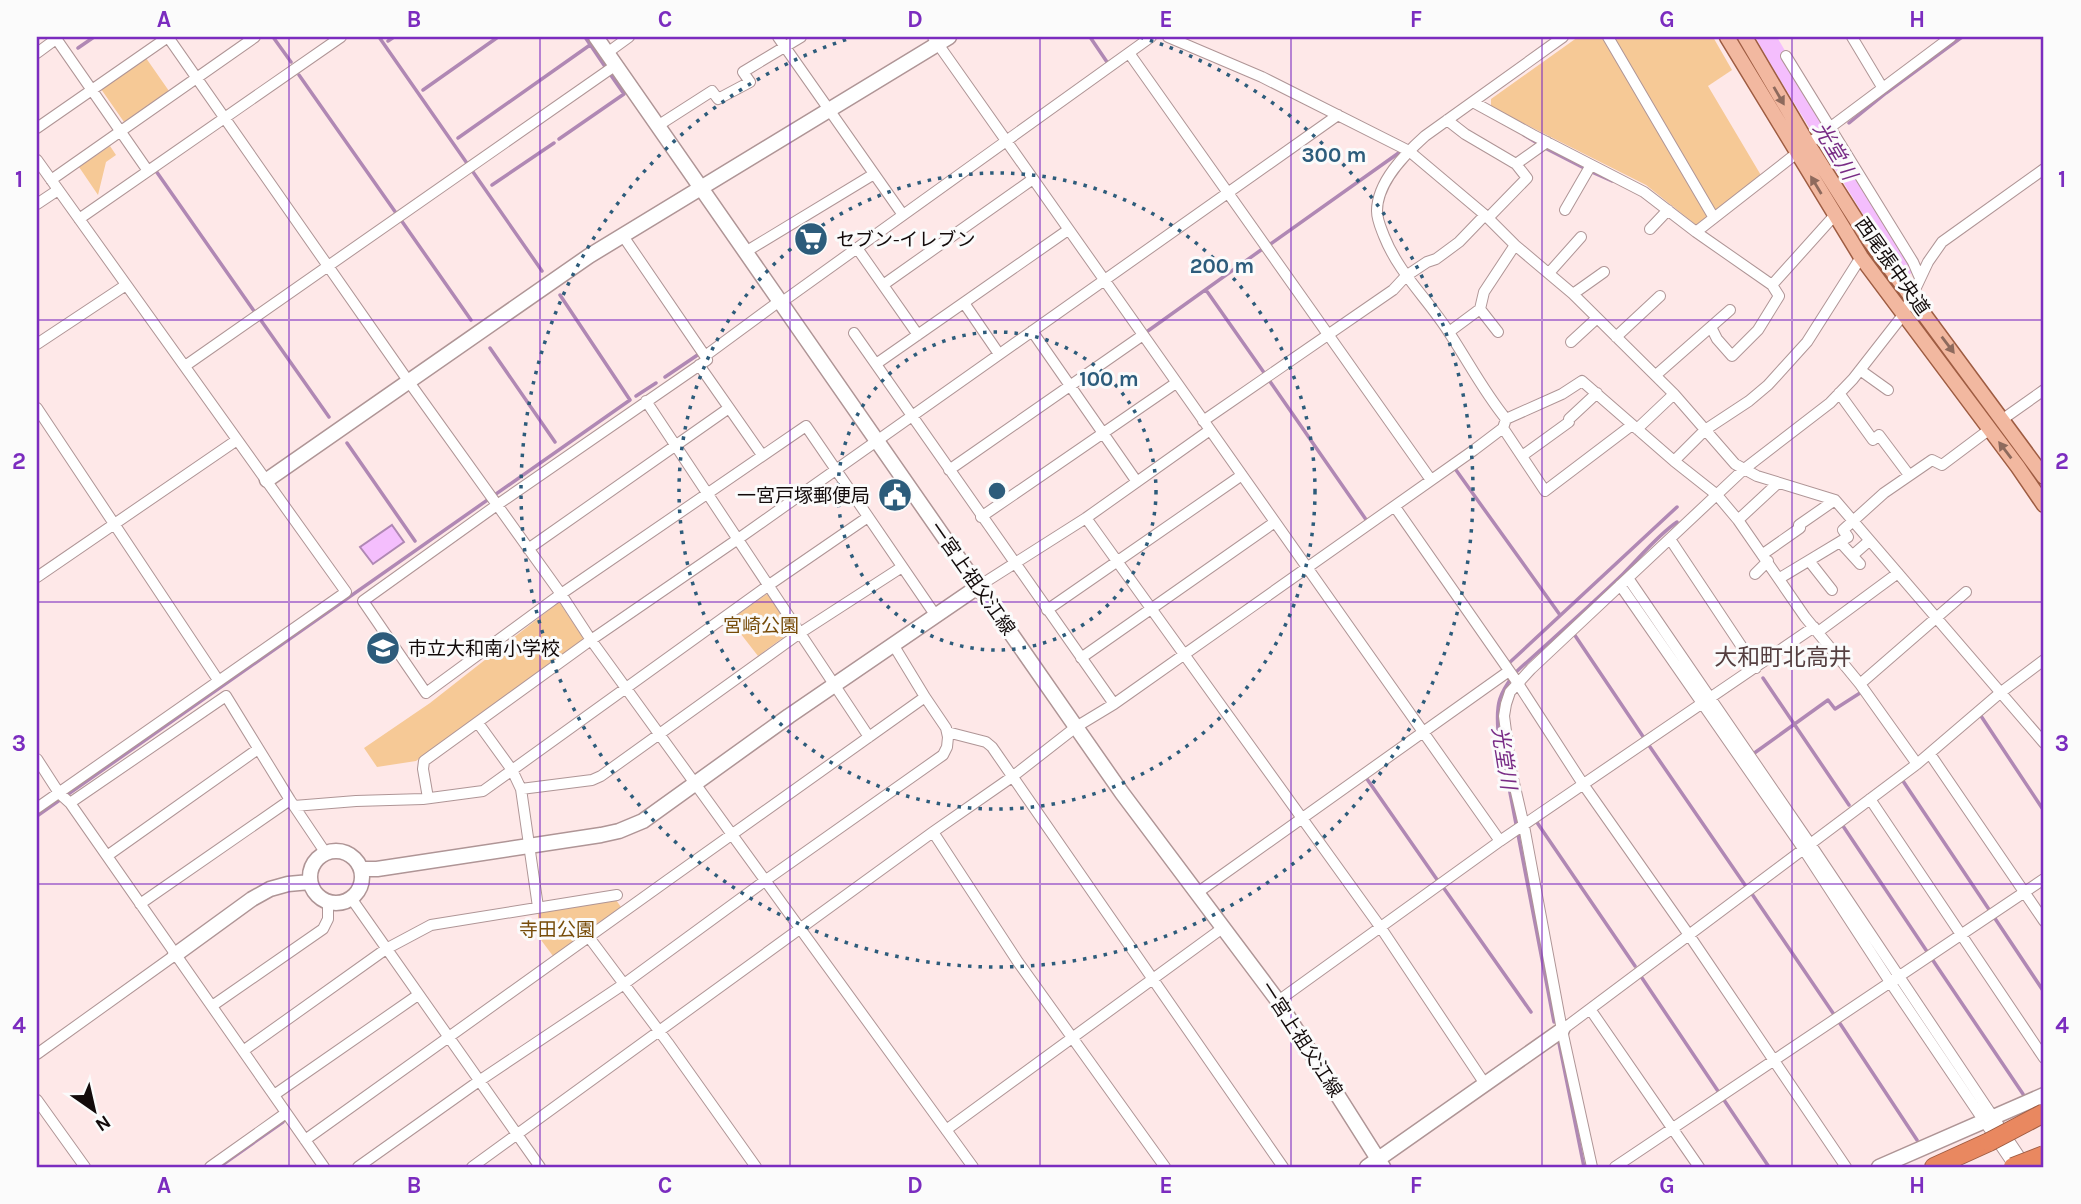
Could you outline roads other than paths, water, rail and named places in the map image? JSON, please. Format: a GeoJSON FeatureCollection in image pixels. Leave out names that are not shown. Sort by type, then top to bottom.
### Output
{"type":"FeatureCollection","features":[{"type":"Feature","properties":{"kind":"highway"},"geometry":{"type":"LineString","coordinates":[[1934,1167],[2044,1113]]}},
{"type":"Feature","properties":{"kind":"highway"},"geometry":{"type":"LineString","coordinates":[[2014,1167],[2044,1155]]}},
{"type":"Feature","properties":{"kind":"main road","name":"西尾張中央道"},"geometry":{"type":"LineString","coordinates":[[1727,37],[1807,145],[1834,216],[1861,257],[2044,505]]}},
{"type":"Feature","properties":{"kind":"main road","name":"西尾張中央道"},"geometry":{"type":"LineString","coordinates":[[1745,37],[1807,145],[1867,237],[2044,477]]}},
{"type":"Feature","properties":{"kind":"street"},"geometry":{"type":"LineString","coordinates":[[37,128],[168,37],[730,834],[973,1167]]}},
{"type":"Feature","properties":{"kind":"street"},"geometry":{"type":"LineString","coordinates":[[51,180],[255,37]]}},
{"type":"Feature","properties":{"kind":"street"},"geometry":{"type":"LineString","coordinates":[[79,219],[341,37]]}},
{"type":"Feature","properties":{"kind":"street","name":"一宮上祖父江線"},"geometry":{"type":"LineString","coordinates":[[596,37],[1076,727],[1278,1001],[1376,1165]]}},
{"type":"Feature","properties":{"kind":"street"},"geometry":{"type":"LineString","coordinates":[[607,52],[629,37]]}},
{"type":"Feature","properties":{"kind":"street"},"geometry":{"type":"LineString","coordinates":[[778,37],[903,215]]}},
{"type":"Feature","properties":{"kind":"street"},"geometry":{"type":"LineString","coordinates":[[659,125],[712,91],[718,99],[750,82],[743,72],[801,37]]}},
{"type":"Feature","properties":{"kind":"street"},"geometry":{"type":"LineString","coordinates":[[936,616],[806,426],[561,594],[426,693],[363,601],[493,500],[646,401],[781,301],[1151,37]]}},
{"type":"Feature","properties":{"kind":"street"},"geometry":{"type":"LineString","coordinates":[[1168,37],[1262,77],[1409,151],[1573,294],[1656,375],[1735,464],[1743,470],[1778,483],[1835,500],[2044,743]]}},
{"type":"Feature","properties":{"kind":"street"},"geometry":{"type":"LineString","coordinates":[[1563,37],[1425,136],[1409,151],[1382,190],[1377,210],[1379,223],[1406,276],[1449,332],[1545,491],[1635,427],[1674,394]]}},
{"type":"Feature","properties":{"kind":"street"},"geometry":{"type":"LineString","coordinates":[[1608,37],[1714,218]]}},
{"type":"Feature","properties":{"kind":"street"},"geometry":{"type":"LineString","coordinates":[[1852,37],[1882,87]]}},
{"type":"Feature","properties":{"kind":"street"},"geometry":{"type":"LineString","coordinates":[[1696,232],[1882,87],[1951,37]]}},
{"type":"Feature","properties":{"kind":"street"},"geometry":{"type":"LineString","coordinates":[[37,53],[55,38],[148,171]]}},
{"type":"Feature","properties":{"kind":"street"},"geometry":{"type":"LineString","coordinates":[[267,480],[589,256],[940,39],[1068,230],[1500,842]]}},
{"type":"Feature","properties":{"kind":"street"},"geometry":{"type":"LineString","coordinates":[[1129,52],[1431,480]]}},
{"type":"Feature","properties":{"kind":"street"},"geometry":{"type":"LineString","coordinates":[[1786,56],[1828,129],[1913,262],[1920,278]]}},
{"type":"Feature","properties":{"kind":"street"},"geometry":{"type":"LineString","coordinates":[[185,366],[616,65]]}},
{"type":"Feature","properties":{"kind":"street"},"geometry":{"type":"LineString","coordinates":[[1473,102],[1644,192],[1772,285],[1779,296],[1758,330],[1732,356],[1717,340],[1711,327]]}},
{"type":"Feature","properties":{"kind":"street"},"geometry":{"type":"LineString","coordinates":[[428,798],[423,769],[425,761],[592,640],[1338,115]]}},
{"type":"Feature","properties":{"kind":"street"},"geometry":{"type":"LineString","coordinates":[[361,869],[377,869],[619,831],[643,821],[979,586],[1086,518],[1137,482],[1327,334],[1393,290],[1406,276],[1426,262],[1436,259],[1459,242],[1527,178],[1516,164],[1465,134],[1447,120]]}},
{"type":"Feature","properties":{"kind":"street"},"geometry":{"type":"LineString","coordinates":[[1516,164],[1547,142]]}},
{"type":"Feature","properties":{"kind":"street"},"geometry":{"type":"LineString","coordinates":[[37,160],[346,592],[218,680],[64,798]]}},
{"type":"Feature","properties":{"kind":"street"},"geometry":{"type":"LineString","coordinates":[[1565,211],[1591,165]]}},
{"type":"Feature","properties":{"kind":"street"},"geometry":{"type":"LineString","coordinates":[[1197,893],[1424,732],[1513,676],[1624,582],[1743,470],[1839,394],[1903,315],[1928,262],[1942,242],[2044,169]]}},
{"type":"Feature","properties":{"kind":"street"},"geometry":{"type":"LineString","coordinates":[[747,251],[874,174]]}},
{"type":"Feature","properties":{"kind":"street"},"geometry":{"type":"LineString","coordinates":[[883,285],[1033,179]]}},
{"type":"Feature","properties":{"kind":"street"},"geometry":{"type":"LineString","coordinates":[[37,204],[58,190]]}},
{"type":"Feature","properties":{"kind":"street"},"geometry":{"type":"LineString","coordinates":[[1650,229],[1668,210]]}},
{"type":"Feature","properties":{"kind":"street"},"geometry":{"type":"LineString","coordinates":[[1772,285],[1834,216]]}},
{"type":"Feature","properties":{"kind":"street"},"geometry":{"type":"LineString","coordinates":[[876,364],[1068,230]]}},
{"type":"Feature","properties":{"kind":"street"},"geometry":{"type":"LineString","coordinates":[[623,236],[729,408],[762,455]]}},
{"type":"Feature","properties":{"kind":"street"},"geometry":{"type":"LineString","coordinates":[[1549,273],[1581,237]]}},
{"type":"Feature","properties":{"kind":"street"},"geometry":{"type":"LineString","coordinates":[[1449,332],[1480,309],[1484,292],[1514,245]]}},
{"type":"Feature","properties":{"kind":"street"},"geometry":{"type":"LineString","coordinates":[[858,248],[918,335]]}},
{"type":"Feature","properties":{"kind":"street"},"geometry":{"type":"LineString","coordinates":[[1674,461],[1705,430],[1768,385],[1807,342],[1861,257]]}},
{"type":"Feature","properties":{"kind":"street"},"geometry":{"type":"LineString","coordinates":[[1573,294],[1604,272]]}},
{"type":"Feature","properties":{"kind":"street"},"geometry":{"type":"LineString","coordinates":[[37,344],[127,285]]}},
{"type":"Feature","properties":{"kind":"street"},"geometry":{"type":"LineString","coordinates":[[1616,338],[1660,296]]}},
{"type":"Feature","properties":{"kind":"street"},"geometry":{"type":"LineString","coordinates":[[964,303],[999,354]]}},
{"type":"Feature","properties":{"kind":"street"},"geometry":{"type":"LineString","coordinates":[[1480,309],[1498,332]]}},
{"type":"Feature","properties":{"kind":"street"},"geometry":{"type":"LineString","coordinates":[[1656,375],[1730,310]]}},
{"type":"Feature","properties":{"kind":"street"},"geometry":{"type":"LineString","coordinates":[[1571,342],[1596,319]]}},
{"type":"Feature","properties":{"kind":"street"},"geometry":{"type":"LineString","coordinates":[[1032,331],[1137,482]]}},
{"type":"Feature","properties":{"kind":"street"},"geometry":{"type":"LineString","coordinates":[[855,333],[1114,705]]}},
{"type":"Feature","properties":{"kind":"street"},"geometry":{"type":"LineString","coordinates":[[949,470],[1143,335]]}},
{"type":"Feature","properties":{"kind":"street"},"geometry":{"type":"LineString","coordinates":[[1860,370],[1888,390]]}},
{"type":"Feature","properties":{"kind":"street"},"geometry":{"type":"LineString","coordinates":[[472,1167],[933,832],[1013,777],[1076,727],[1114,705],[1184,653],[1395,507],[1504,423],[1562,394],[1583,380],[1674,461],[1717,495],[1917,764]]}},
{"type":"Feature","properties":{"kind":"street"},"geometry":{"type":"LineString","coordinates":[[981,517],[1176,383]]}},
{"type":"Feature","properties":{"kind":"street"},"geometry":{"type":"LineString","coordinates":[[2003,419],[2044,390]]}},
{"type":"Feature","properties":{"kind":"street"},"geometry":{"type":"LineString","coordinates":[[1522,456],[1569,422],[1597,393]]}},
{"type":"Feature","properties":{"kind":"street"},"geometry":{"type":"LineString","coordinates":[[1839,394],[1872,440],[1880,435],[1909,475]]}},
{"type":"Feature","properties":{"kind":"street"},"geometry":{"type":"LineString","coordinates":[[646,401],[869,737]]}},
{"type":"Feature","properties":{"kind":"street"},"geometry":{"type":"LineString","coordinates":[[37,408],[218,680]]}},
{"type":"Feature","properties":{"kind":"street"},"geometry":{"type":"LineString","coordinates":[[528,549],[729,408]]}},
{"type":"Feature","properties":{"kind":"street"},"geometry":{"type":"LineString","coordinates":[[1780,578],[1848,537],[1843,530],[1884,493],[1909,475],[1932,460],[1942,465],[1990,429]]}},
{"type":"Feature","properties":{"kind":"street"},"geometry":{"type":"LineString","coordinates":[[37,578],[237,440]]}},
{"type":"Feature","properties":{"kind":"street"},"geometry":{"type":"LineString","coordinates":[[1047,610],[1242,475]]}},
{"type":"Feature","properties":{"kind":"street"},"geometry":{"type":"LineString","coordinates":[[1738,520],[1778,483]]}},
{"type":"Feature","properties":{"kind":"street"},"geometry":{"type":"LineString","coordinates":[[1755,574],[1766,558],[1800,528],[1799,525],[1835,500]]}},
{"type":"Feature","properties":{"kind":"street"},"geometry":{"type":"LineString","coordinates":[[1395,507],[1846,1167]]}},
{"type":"Feature","properties":{"kind":"street"},"geometry":{"type":"LineString","coordinates":[[141,904],[292,803],[428,798],[483,790],[868,517]]}},
{"type":"Feature","properties":{"kind":"street"},"geometry":{"type":"LineString","coordinates":[[1086,518],[1381,928],[1485,1084]]}},
{"type":"Feature","properties":{"kind":"street"},"geometry":{"type":"LineString","coordinates":[[1081,658],[1275,522]]}},
{"type":"Feature","properties":{"kind":"street"},"geometry":{"type":"LineString","coordinates":[[1670,539],[1756,667]]}},
{"type":"Feature","properties":{"kind":"street"},"geometry":{"type":"LineString","coordinates":[[1840,542],[1857,560],[1869,541]]}},
{"type":"Feature","properties":{"kind":"street"},"geometry":{"type":"LineString","coordinates":[[1810,562],[1832,590]]}},
{"type":"Feature","properties":{"kind":"street"},"geometry":{"type":"LineString","coordinates":[[521,789],[601,776],[800,634],[902,566]]}},
{"type":"Feature","properties":{"kind":"street"},"geometry":{"type":"LineString","coordinates":[[1278,1001],[1583,784],[1898,573]]}},
{"type":"Feature","properties":{"kind":"street"},"geometry":{"type":"LineString","coordinates":[[1624,582],[1807,848],[1988,1119],[2026,1167]]}},
{"type":"Feature","properties":{"kind":"street"},"geometry":{"type":"LineString","coordinates":[[1860,684],[1966,592]]}},
{"type":"Feature","properties":{"kind":"street"},"geometry":{"type":"LineString","coordinates":[[358,1167],[624,984],[943,755],[947,747],[946,728],[894,646]]}},
{"type":"Feature","properties":{"kind":"street"},"geometry":{"type":"LineString","coordinates":[[1376,1165],[1807,848],[1930,754],[2000,693],[2044,660]]}},
{"type":"Feature","properties":{"kind":"street"},"geometry":{"type":"LineString","coordinates":[[1513,676],[1504,716],[1510,770],[1592,1167]]}},
{"type":"Feature","properties":{"kind":"street"},"geometry":{"type":"LineString","coordinates":[[37,808],[64,798],[226,696],[325,852]]}},
{"type":"Feature","properties":{"kind":"street"},"geometry":{"type":"LineString","coordinates":[[305,1140],[925,697]]}},
{"type":"Feature","properties":{"kind":"street"},"geometry":{"type":"LineString","coordinates":[[478,723],[512,770],[521,789],[538,907]]}},
{"type":"Feature","properties":{"kind":"street"},"geometry":{"type":"LineString","coordinates":[[947,732],[986,742],[992,747],[1283,1167]]}},
{"type":"Feature","properties":{"kind":"street"},"geometry":{"type":"LineString","coordinates":[[107,856],[258,750]]}},
{"type":"Feature","properties":{"kind":"street"},"geometry":{"type":"LineString","coordinates":[[1930,754],[2044,921]]}},
{"type":"Feature","properties":{"kind":"street"},"geometry":{"type":"LineString","coordinates":[[37,759],[324,1167]]}},
{"type":"Feature","properties":{"kind":"street"},"geometry":{"type":"LineString","coordinates":[[1870,799],[2044,1058]]}},
{"type":"Feature","properties":{"kind":"street"},"geometry":{"type":"LineString","coordinates":[[933,832],[1018,962],[1165,1167]]}},
{"type":"Feature","properties":{"kind":"street"},"geometry":{"type":"LineString","coordinates":[[342,851],[350,855],[361,869],[360,885],[351,898],[336,903],[316,895],[309,873],[312,865],[325,852],[342,851]]}},
{"type":"Feature","properties":{"kind":"street"},"geometry":{"type":"LineString","coordinates":[[1615,1167],[2044,878]]}},
{"type":"Feature","properties":{"kind":"street"},"geometry":{"type":"LineString","coordinates":[[37,1054],[252,899],[270,889],[310,882]]}},
{"type":"Feature","properties":{"kind":"street"},"geometry":{"type":"LineString","coordinates":[[243,1051],[386,949],[430,925],[617,895]]}},
{"type":"Feature","properties":{"kind":"street"},"geometry":{"type":"LineString","coordinates":[[351,898],[540,1167]]}},
{"type":"Feature","properties":{"kind":"street"},"geometry":{"type":"LineString","coordinates":[[212,1006],[323,929],[328,919],[328,902]]}},
{"type":"Feature","properties":{"kind":"street"},"geometry":{"type":"LineString","coordinates":[[946,1130],[1224,927]]}},
{"type":"Feature","properties":{"kind":"street"},"geometry":{"type":"LineString","coordinates":[[589,936],[756,1167]]}},
{"type":"Feature","properties":{"kind":"street"},"geometry":{"type":"LineString","coordinates":[[274,1095],[418,995]]}},
{"type":"Feature","properties":{"kind":"street"},"geometry":{"type":"LineString","coordinates":[[1590,1009],[1699,1167]]}},
{"type":"Feature","properties":{"kind":"street"},"geometry":{"type":"LineString","coordinates":[[1879,1167],[2044,1095]]}},
{"type":"Feature","properties":{"kind":"street"},"geometry":{"type":"LineString","coordinates":[[37,1100],[85,1167]]}},
{"type":"Feature","properties":{"kind":"street"},"geometry":{"type":"LineString","coordinates":[[209,1167],[286,1113]]}},
{"type":"Feature","properties":{"kind":"street"},"geometry":{"type":"LineString","coordinates":[[1988,1119],[2014,1167]]}},
{"type":"Feature","properties":{"kind":"waterway"},"geometry":{"type":"LineString","coordinates":[[78,48],[94,37]]}},
{"type":"Feature","properties":{"kind":"waterway"},"geometry":{"type":"LineString","coordinates":[[273,37],[291,62]]}},
{"type":"Feature","properties":{"kind":"waterway"},"geometry":{"type":"LineString","coordinates":[[379,37],[542,271]]}},
{"type":"Feature","properties":{"kind":"waterway"},"geometry":{"type":"LineString","coordinates":[[388,41],[394,37]]}},
{"type":"Feature","properties":{"kind":"waterway"},"geometry":{"type":"LineString","coordinates":[[423,90],[498,37]]}},
{"type":"Feature","properties":{"kind":"waterway"},"geometry":{"type":"LineString","coordinates":[[585,37],[606,68]]}},
{"type":"Feature","properties":{"kind":"waterway"},"geometry":{"type":"LineString","coordinates":[[1090,37],[1107,62]]}},
{"type":"Feature","properties":{"kind":"waterway","name":"光堂川"},"geometry":{"type":"LineString","coordinates":[[1766,37],[1905,266]]}},
{"type":"Feature","properties":{"kind":"waterway"},"geometry":{"type":"LineString","coordinates":[[1849,123],[1962,37]]}},
{"type":"Feature","properties":{"kind":"waterway"},"geometry":{"type":"LineString","coordinates":[[458,138],[590,45]]}},
{"type":"Feature","properties":{"kind":"waterway"},"geometry":{"type":"LineString","coordinates":[[559,139],[624,94],[610,74]]}},
{"type":"Feature","properties":{"kind":"waterway"},"geometry":{"type":"LineString","coordinates":[[299,75],[396,213]]}},
{"type":"Feature","properties":{"kind":"waterway"},"geometry":{"type":"LineString","coordinates":[[1524,135],[1537,143]]}},
{"type":"Feature","properties":{"kind":"waterway"},"geometry":{"type":"LineString","coordinates":[[492,185],[554,143]]}},
{"type":"Feature","properties":{"kind":"waterway"},"geometry":{"type":"LineString","coordinates":[[1545,148],[1584,168]]}},
{"type":"Feature","properties":{"kind":"waterway"},"geometry":{"type":"LineString","coordinates":[[1269,245],[1400,152]]}},
{"type":"Feature","properties":{"kind":"waterway"},"geometry":{"type":"LineString","coordinates":[[156,171],[254,311]]}},
{"type":"Feature","properties":{"kind":"waterway"},"geometry":{"type":"LineString","coordinates":[[1594,173],[1612,181]]}},
{"type":"Feature","properties":{"kind":"waterway"},"geometry":{"type":"LineString","coordinates":[[401,220],[471,320]]}},
{"type":"Feature","properties":{"kind":"waterway"},"geometry":{"type":"LineString","coordinates":[[1145,333],[1261,250]]}},
{"type":"Feature","properties":{"kind":"waterway"},"geometry":{"type":"LineString","coordinates":[[1206,290],[1265,374]]}},
{"type":"Feature","properties":{"kind":"waterway"},"geometry":{"type":"LineString","coordinates":[[37,816],[630,400],[560,295]]}},
{"type":"Feature","properties":{"kind":"waterway"},"geometry":{"type":"LineString","coordinates":[[260,319],[329,417]]}},
{"type":"Feature","properties":{"kind":"waterway"},"geometry":{"type":"LineString","coordinates":[[490,348],[555,442]]}},
{"type":"Feature","properties":{"kind":"waterway"},"geometry":{"type":"LineString","coordinates":[[665,377],[699,354]]}},
{"type":"Feature","properties":{"kind":"waterway"},"geometry":{"type":"LineString","coordinates":[[1269,380],[1367,521]]}},
{"type":"Feature","properties":{"kind":"waterway"},"geometry":{"type":"LineString","coordinates":[[636,396],[656,383]]}},
{"type":"Feature","properties":{"kind":"waterway"},"geometry":{"type":"LineString","coordinates":[[347,443],[415,541]]}},
{"type":"Feature","properties":{"kind":"waterway"},"geometry":{"type":"LineString","coordinates":[[1456,470],[1560,615]]}},
{"type":"Feature","properties":{"kind":"waterway"},"geometry":{"type":"LineString","coordinates":[[1508,664],[1677,507]]}},
{"type":"Feature","properties":{"kind":"waterway","name":"光堂川"},"geometry":{"type":"LineString","coordinates":[[1554,1022],[1498,730],[1500,699],[1515,673],[1677,522]]}},
{"type":"Feature","properties":{"kind":"waterway"},"geometry":{"type":"LineString","coordinates":[[1627,587],[1637,601]]}},
{"type":"Feature","properties":{"kind":"waterway"},"geometry":{"type":"LineString","coordinates":[[1574,634],[1644,738]]}},
{"type":"Feature","properties":{"kind":"waterway"},"geometry":{"type":"LineString","coordinates":[[1763,678],[1849,805]]}},
{"type":"Feature","properties":{"kind":"waterway"},"geometry":{"type":"LineString","coordinates":[[1755,757],[1753,754],[1828,700],[1835,709],[1860,693]]}},
{"type":"Feature","properties":{"kind":"waterway"},"geometry":{"type":"LineString","coordinates":[[1981,716],[2044,811]]}},
{"type":"Feature","properties":{"kind":"waterway"},"geometry":{"type":"LineString","coordinates":[[1648,744],[1745,885]]}},
{"type":"Feature","properties":{"kind":"waterway"},"geometry":{"type":"LineString","coordinates":[[1367,779],[1438,881]]}},
{"type":"Feature","properties":{"kind":"waterway"},"geometry":{"type":"LineString","coordinates":[[1903,781],[1990,911]]}},
{"type":"Feature","properties":{"kind":"waterway"},"geometry":{"type":"LineString","coordinates":[[1536,821],[1635,966]]}},
{"type":"Feature","properties":{"kind":"waterway"},"geometry":{"type":"LineString","coordinates":[[1843,826],[1928,953]]}},
{"type":"Feature","properties":{"kind":"waterway"},"geometry":{"type":"LineString","coordinates":[[1443,887],[1531,1012]]}},
{"type":"Feature","properties":{"kind":"waterway"},"geometry":{"type":"LineString","coordinates":[[1752,894],[1835,1016]]}},
{"type":"Feature","properties":{"kind":"waterway"},"geometry":{"type":"LineString","coordinates":[[1994,917],[2044,992]]}},
{"type":"Feature","properties":{"kind":"waterway"},"geometry":{"type":"LineString","coordinates":[[1857,923],[1893,977]]}},
{"type":"Feature","properties":{"kind":"waterway"},"geometry":{"type":"LineString","coordinates":[[1932,959],[2023,1094]]}},
{"type":"Feature","properties":{"kind":"waterway"},"geometry":{"type":"LineString","coordinates":[[1642,978],[1769,1167]]}},
{"type":"Feature","properties":{"kind":"waterway"},"geometry":{"type":"LineString","coordinates":[[1898,983],[1912,1005]]}},
{"type":"Feature","properties":{"kind":"waterway"},"geometry":{"type":"LineString","coordinates":[[1839,1022],[1917,1140]]}},
{"type":"Feature","properties":{"kind":"waterway"},"geometry":{"type":"LineString","coordinates":[[1559,1043],[1584,1167]]}},
{"type":"Feature","properties":{"kind":"waterway"},"geometry":{"type":"LineString","coordinates":[[222,1165],[283,1122]]}},
{"type":"Feature","properties":{"kind":"place","name":"セブン-イレブン"},"geometry":{"type":"Point","coordinates":[811,239]}},
{"type":"Feature","properties":{"kind":"place","name":"一宮戸塚郵便局"},"geometry":{"type":"Point","coordinates":[895,495]}},
{"type":"Feature","properties":{"kind":"place","name":"市立大和南小学校"},"geometry":{"type":"Point","coordinates":[383,648]}},
{"type":"Feature","properties":{"kind":"district","name":"大和町北高井"},"geometry":{"type":"Point","coordinates":[1783,657]}},
{"type":"Feature","properties":{"kind":"park label","name":"宮崎公園"},"geometry":{"type":"Point","coordinates":[761,625]}},
{"type":"Feature","properties":{"kind":"park label","name":"寺田公園"},"geometry":{"type":"Point","coordinates":[557,929]}}]}
